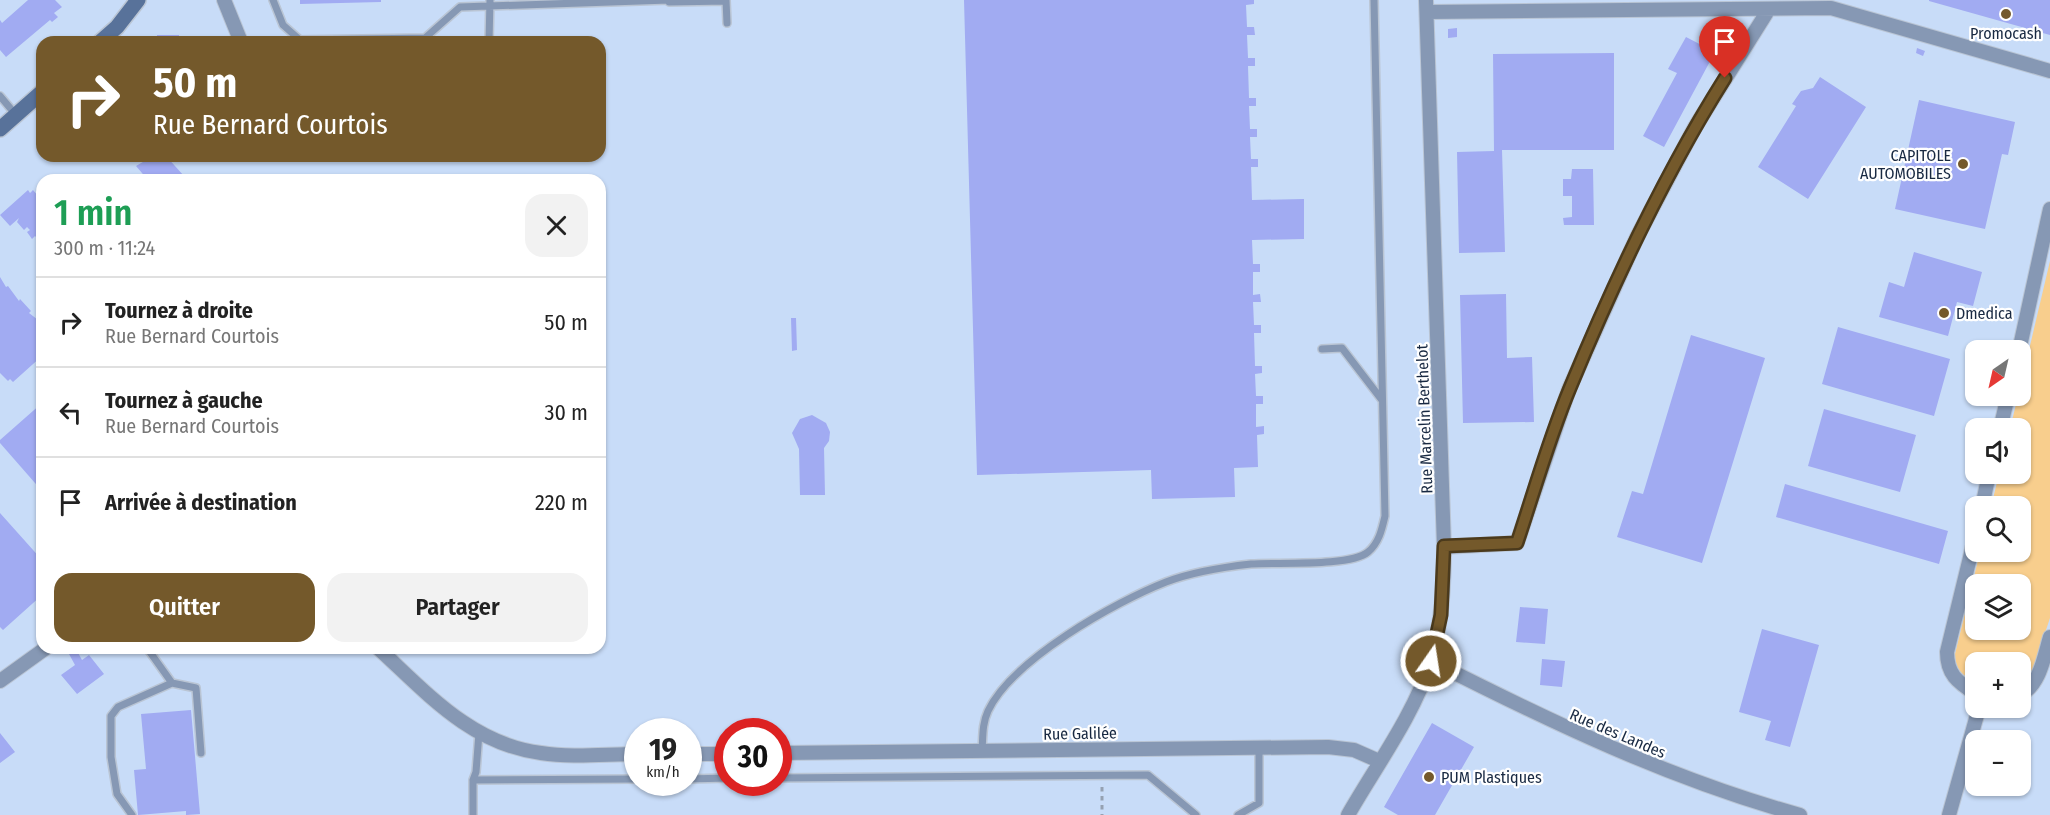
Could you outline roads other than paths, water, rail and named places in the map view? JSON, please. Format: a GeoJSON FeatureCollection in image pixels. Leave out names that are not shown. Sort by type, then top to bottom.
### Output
{"type":"FeatureCollection","features":[{"type":"Feature","properties":{"kind":"main road"},"geometry":{"type":"LineString","coordinates":[[107,36],[117,27],[138,0]]}},
{"type":"Feature","properties":{"kind":"main road"},"geometry":{"type":"LineString","coordinates":[[0,129],[36,97]]}},
{"type":"Feature","properties":{"kind":"street"},"geometry":{"type":"LineString","coordinates":[[224,0],[239,36]]}},
{"type":"Feature","properties":{"kind":"street"},"geometry":{"type":"LineString","coordinates":[[1427,6],[1769,9],[1832,4],[2050,71]]}},
{"type":"Feature","properties":{"kind":"street","name":"Rue Marcelin Berthelot"},"geometry":{"type":"LineString","coordinates":[[1348,815],[1416,695],[1431,661],[1441,615],[1444,546],[1427,6]]}},
{"type":"Feature","properties":{"kind":"street"},"geometry":{"type":"LineString","coordinates":[[1444,546],[1517,543],[1569,389],[1637,237],[1695,127],[1769,9]]}},
{"type":"Feature","properties":{"kind":"street"},"geometry":{"type":"LineString","coordinates":[[2021,340],[2050,209]]}},
{"type":"Feature","properties":{"kind":"street"},"geometry":{"type":"LineString","coordinates":[[1965,686],[1952,676],[1947,659],[1969,562]]}},
{"type":"Feature","properties":{"kind":"street"},"geometry":{"type":"LineString","coordinates":[[2031,687],[2036,680],[2050,637]]}},
{"type":"Feature","properties":{"kind":"street"},"geometry":{"type":"LineString","coordinates":[[0,681],[38,654]]}},
{"type":"Feature","properties":{"kind":"street"},"geometry":{"type":"LineString","coordinates":[[385,654],[450,714],[479,733],[509,746],[541,753],[624,754]]}},
{"type":"Feature","properties":{"kind":"street","name":"Rue des Landes"},"geometry":{"type":"LineString","coordinates":[[1431,661],[1606,747],[1710,788],[1800,815]]}},
{"type":"Feature","properties":{"kind":"street"},"geometry":{"type":"LineString","coordinates":[[1949,815],[1976,718]]}},
{"type":"Feature","properties":{"kind":"street","name":"Rue Galilée"},"geometry":{"type":"LineString","coordinates":[[792,753],[1341,748],[1359,752],[1378,761]]}},
{"type":"Feature","properties":{"kind":"lane"},"geometry":{"type":"LineString","coordinates":[[273,0],[284,25],[296,36]]}},
{"type":"Feature","properties":{"kind":"lane"},"geometry":{"type":"LineString","coordinates":[[427,36],[460,7],[490,3],[726,0],[727,23]]}},
{"type":"Feature","properties":{"kind":"lane"},"geometry":{"type":"LineString","coordinates":[[982,751],[983,727],[995,699],[1036,657],[1114,606],[1168,581],[1207,571],[1250,564],[1349,560],[1367,552],[1380,536],[1385,516],[1374,0]]}},
{"type":"Feature","properties":{"kind":"lane"},"geometry":{"type":"LineString","coordinates":[[489,36],[490,3]]}},
{"type":"Feature","properties":{"kind":"lane"},"geometry":{"type":"LineString","coordinates":[[0,96],[16,115]]}},
{"type":"Feature","properties":{"kind":"lane"},"geometry":{"type":"LineString","coordinates":[[1322,349],[1342,348],[1382,400]]}},
{"type":"Feature","properties":{"kind":"lane"},"geometry":{"type":"LineString","coordinates":[[151,654],[172,682]]}},
{"type":"Feature","properties":{"kind":"lane"},"geometry":{"type":"LineString","coordinates":[[132,815],[117,794],[111,757],[110,721],[118,707],[172,682],[196,687],[201,753]]}},
{"type":"Feature","properties":{"kind":"lane"},"geometry":{"type":"LineString","coordinates":[[473,815],[473,780],[476,772],[479,733]]}},
{"type":"Feature","properties":{"kind":"lane"},"geometry":{"type":"LineString","coordinates":[[1238,815],[1259,803],[1259,748]]}},
{"type":"Feature","properties":{"kind":"lane"},"geometry":{"type":"LineString","coordinates":[[792,778],[1148,775],[1196,815]]}},
{"type":"Feature","properties":{"kind":"lane"},"geometry":{"type":"LineString","coordinates":[[473,780],[624,779]]}},
{"type":"Feature","properties":{"kind":"place","name":"Promocash"},"geometry":{"type":"Point","coordinates":[2006,14]}},
{"type":"Feature","properties":{"kind":"place","name":"CAPITOLE AUTOMOBILES"},"geometry":{"type":"Point","coordinates":[1963,164]}},
{"type":"Feature","properties":{"kind":"place","name":"Dmedica"},"geometry":{"type":"Point","coordinates":[1944,313]}},
{"type":"Feature","properties":{"kind":"place","name":"PUM Plastiques"},"geometry":{"type":"Point","coordinates":[1429,777]}}]}
